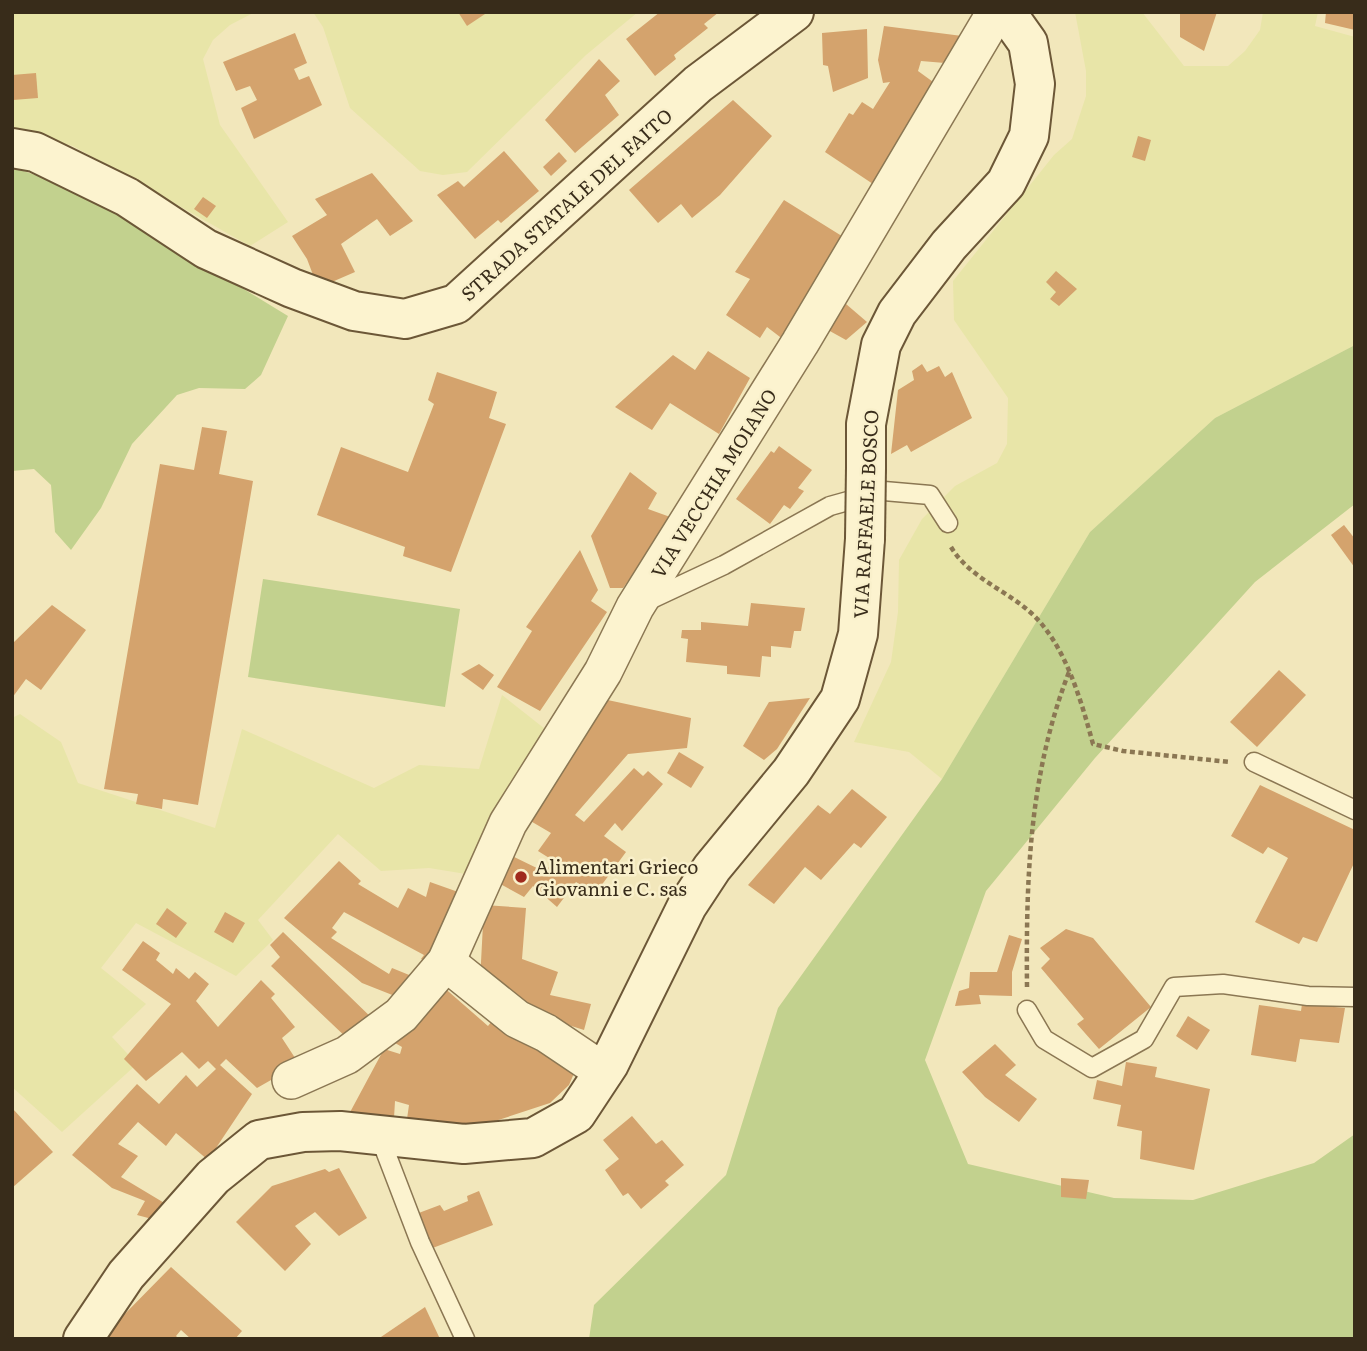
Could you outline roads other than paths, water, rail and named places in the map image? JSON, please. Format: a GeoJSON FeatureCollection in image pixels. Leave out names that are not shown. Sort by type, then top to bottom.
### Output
{"type":"FeatureCollection","features":[{"type":"Feature","properties":{"kind":"street","name":"STRADA STATALE DEL FAITO"},"geometry":{"type":"LineString","coordinates":[[12,148],[35,152],[127,197],[206,249],[292,288],[354,311],[405,319],[456,304],[698,85],[794,12]]}},
{"type":"Feature","properties":{"kind":"street","name":"VIA VECCHIA MOIANO"},"geometry":{"type":"LineString","coordinates":[[291,1080],[347,1055],[401,1015],[446,962],[508,823],[603,672],[635,607],[800,344],[996,12]]}},
{"type":"Feature","properties":{"kind":"street","name":"VIA RAFFAELE BOSCO"},"geometry":{"type":"LineString","coordinates":[[83,1339],[135,1265],[213,1177],[259,1140],[303,1132],[379,1135],[464,1144],[533,1138],[576,1114],[604,1072],[693,897],[712,868],[791,772],[840,699],[858,634],[865,539],[866,424],[881,345],[897,313],[949,245],[1006,183],[1029,136],[1035,84],[1028,43],[1006,12]]}},
{"type":"Feature","properties":{"kind":"street"},"geometry":{"type":"LineString","coordinates":[[446,962],[517,1019],[546,1033],[604,1072]]}},
{"type":"Feature","properties":{"kind":"lane"},"geometry":{"type":"LineString","coordinates":[[635,607],[724,565],[830,506],[884,491],[930,495],[947,523]]}},
{"type":"Feature","properties":{"kind":"lane"},"geometry":{"type":"LineString","coordinates":[[1254,762],[1355,810]]}},
{"type":"Feature","properties":{"kind":"lane"},"geometry":{"type":"LineString","coordinates":[[1027,1010],[1044,1039],[1092,1068],[1144,1039],[1174,987],[1223,984],[1308,996],[1355,997]]}},
{"type":"Feature","properties":{"kind":"lane"},"geometry":{"type":"LineString","coordinates":[[379,1135],[420,1242],[465,1339]]}},
{"type":"Feature","properties":{"kind":"place","name":"Alimentari Grieco Giovanni e C. sas"},"geometry":{"type":"Point","coordinates":[521,877]}}]}
